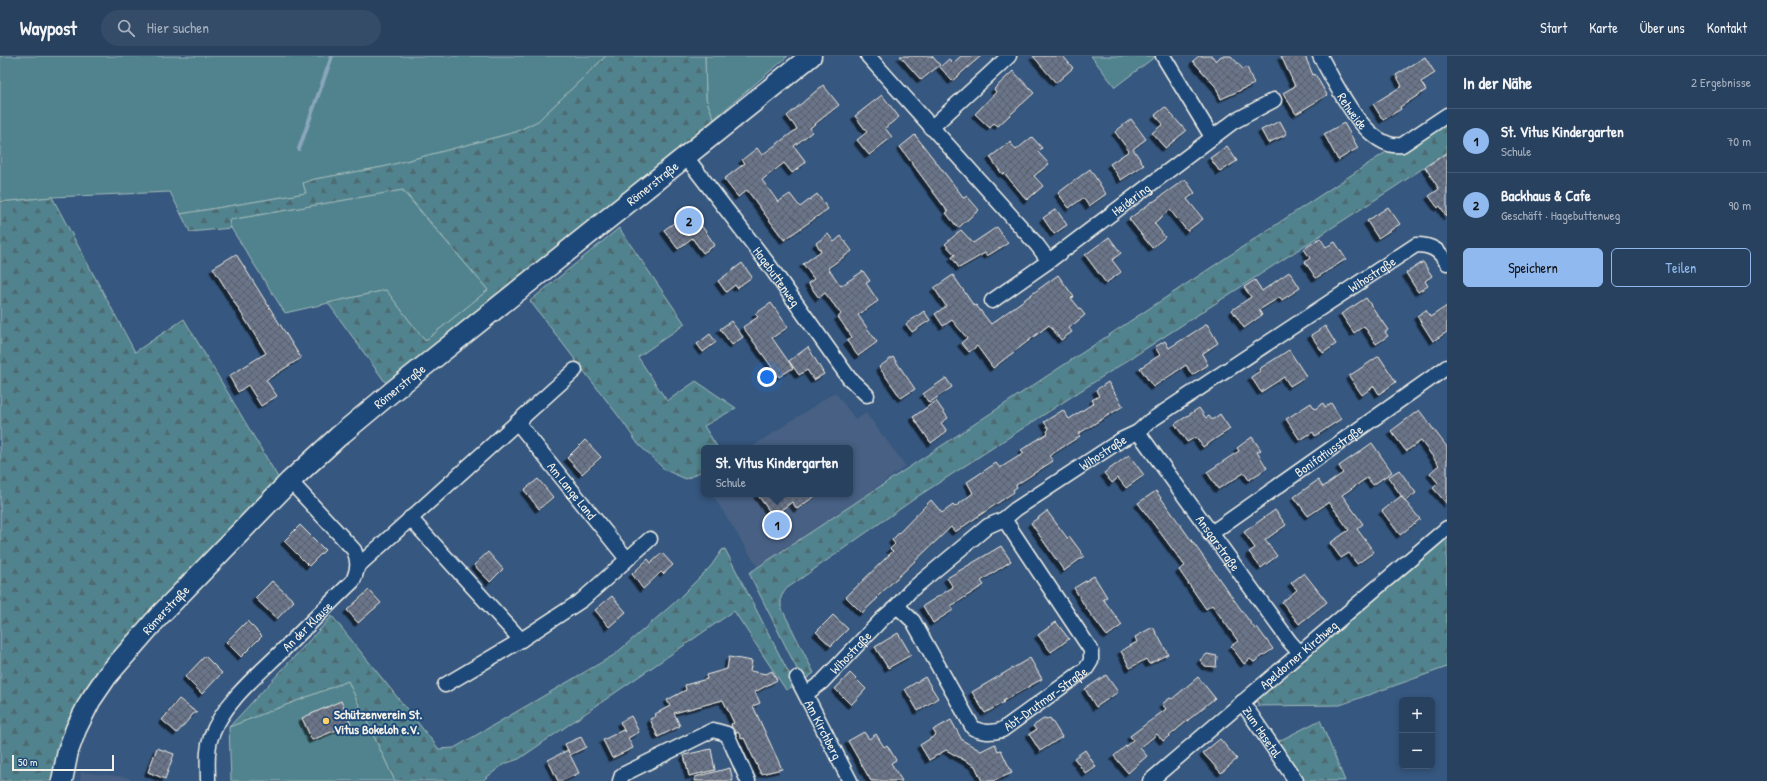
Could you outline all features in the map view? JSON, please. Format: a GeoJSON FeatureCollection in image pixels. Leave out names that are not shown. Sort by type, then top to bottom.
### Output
{"type":"FeatureCollection","features":[{"type":"Feature","properties":{"kind":"street","name":"Römerstraße"},"geometry":{"type":"LineString","coordinates":[[62,781],[68,751],[76,729],[90,701],[108,676],[159,616],[290,481],[339,436],[393,391],[811,56]]}},
{"type":"Feature","properties":{"kind":"street"},"geometry":{"type":"LineString","coordinates":[[868,56],[1037,245],[1049,261]]}},
{"type":"Feature","properties":{"kind":"street"},"geometry":{"type":"LineString","coordinates":[[931,128],[1009,56]]}},
{"type":"Feature","properties":{"kind":"street"},"geometry":{"type":"LineString","coordinates":[[1163,56],[1212,137]]}},
{"type":"Feature","properties":{"kind":"street","name":"Rehweide"},"geometry":{"type":"LineString","coordinates":[[1320,56],[1354,115],[1366,129],[1384,142],[1395,146],[1402,145],[1447,115]]}},
{"type":"Feature","properties":{"kind":"street","name":"Heidering"},"geometry":{"type":"LineString","coordinates":[[992,301],[1049,261],[1233,122],[1274,100]]}},
{"type":"Feature","properties":{"kind":"street","name":"Hagebuttenweg"},"geometry":{"type":"LineString","coordinates":[[686,157],[770,265],[849,378],[867,395]]}},
{"type":"Feature","properties":{"kind":"street","name":"Wihostraße"},"geometry":{"type":"LineString","coordinates":[[806,694],[822,682],[910,591],[988,526],[1004,520],[1016,509],[1121,440],[1138,432],[1150,421],[1416,245],[1433,247],[1440,252],[1447,263]]}},
{"type":"Feature","properties":{"kind":"street","name":"Bonifatiusstraße"},"geometry":{"type":"LineString","coordinates":[[1210,534],[1447,367]]}},
{"type":"Feature","properties":{"kind":"street"},"geometry":{"type":"LineString","coordinates":[[358,566],[574,370]]}},
{"type":"Feature","properties":{"kind":"street","name":"Am Lange Land"},"geometry":{"type":"LineString","coordinates":[[517,422],[627,559]]}},
{"type":"Feature","properties":{"kind":"street","name":"Ansgarstraße"},"geometry":{"type":"LineString","coordinates":[[1138,432],[1210,534],[1290,642],[1300,653]]}},
{"type":"Feature","properties":{"kind":"street"},"geometry":{"type":"LineString","coordinates":[[290,481],[354,550],[358,559],[358,566]]}},
{"type":"Feature","properties":{"kind":"street"},"geometry":{"type":"LineString","coordinates":[[410,518],[521,640]]}},
{"type":"Feature","properties":{"kind":"street","name":"Abt-Drutmar-Straße"},"geometry":{"type":"LineString","coordinates":[[897,606],[913,621],[973,728],[982,732],[993,733],[1002,730],[1086,669],[1092,660],[1092,650],[1004,520]]}},
{"type":"Feature","properties":{"kind":"street","name":"Apeldorner Kirchweg"},"geometry":{"type":"LineString","coordinates":[[1150,781],[1447,528]]}},
{"type":"Feature","properties":{"kind":"street"},"geometry":{"type":"LineString","coordinates":[[445,685],[521,640],[582,600],[650,539]]}},
{"type":"Feature","properties":{"kind":"street","name":"An der Klause"},"geometry":{"type":"LineString","coordinates":[[208,780],[208,752],[210,738],[218,722],[229,706],[249,684],[353,581],[358,570],[358,566]]}},
{"type":"Feature","properties":{"kind":"street","name":"Am Kirchberg"},"geometry":{"type":"LineString","coordinates":[[797,678],[850,781]]}},
{"type":"Feature","properties":{"kind":"street","name":"Zum Hasetal"},"geometry":{"type":"LineString","coordinates":[[1242,702],[1296,781]]}},
{"type":"Feature","properties":{"kind":"street"},"geometry":{"type":"LineString","coordinates":[[620,781],[622,775],[713,730],[727,734],[748,781]]}},
{"type":"Feature","properties":{"kind":"shaded area"},"geometry":{"type":"Polygon","coordinates":[[[835,392],[856,420],[866,413],[906,466],[760,571],[714,497],[853,497],[853,445],[755,445],[835,392]]]}},
{"type":"Feature","properties":{"kind":"shaded area"},"geometry":{"type":"Polygon","coordinates":[[[81,772],[126,777],[134,781],[80,781],[81,772]]]}},
{"type":"Feature","properties":{"kind":"green space"},"geometry":{"type":"Polygon","coordinates":[[[0,56],[606,56],[538,121],[516,132],[383,167],[315,179],[303,183],[306,193],[181,214],[170,192],[52,197],[0,202],[0,56]]]}},
{"type":"Feature","properties":{"kind":"green space"},"geometry":{"type":"Polygon","coordinates":[[[606,56],[705,56],[706,99],[714,119],[494,297],[388,386],[328,303],[386,290],[425,341],[488,290],[403,190],[229,220],[231,228],[190,232],[181,214],[306,193],[303,183],[315,179],[383,167],[516,132],[538,121],[606,56]]]}},
{"type":"Feature","properties":{"kind":"green space"},"geometry":{"type":"Polygon","coordinates":[[[705,56],[788,56],[714,119],[706,99],[705,56]]]}},
{"type":"Feature","properties":{"kind":"green space"},"geometry":{"type":"Polygon","coordinates":[[[1091,56],[1156,56],[1115,87],[1091,56]]]}},
{"type":"Feature","properties":{"kind":"green space"},"geometry":{"type":"Polygon","coordinates":[[[1447,115],[1447,152],[920,495],[786,589],[781,597],[781,607],[814,673],[803,681],[749,573],[1395,146],[1447,115]]]}},
{"type":"Feature","properties":{"kind":"green space"},"geometry":{"type":"Polygon","coordinates":[[[402,190],[488,290],[425,341],[386,290],[285,313],[231,228],[229,220],[402,190]]]}},
{"type":"Feature","properties":{"kind":"green space"},"geometry":{"type":"Polygon","coordinates":[[[52,197],[135,352],[184,319],[282,484],[153,611],[54,781],[0,781],[0,202],[52,197]]]}},
{"type":"Feature","properties":{"kind":"green space"},"geometry":{"type":"Polygon","coordinates":[[[619,228],[685,324],[638,357],[667,401],[696,381],[736,408],[704,426],[716,445],[701,445],[701,472],[686,479],[665,470],[638,444],[623,422],[530,301],[619,228]]]}},
{"type":"Feature","properties":{"kind":"green space"},"geometry":{"type":"Polygon","coordinates":[[[1447,536],[1447,667],[1340,705],[1258,706],[1257,696],[1447,536]]]}},
{"type":"Feature","properties":{"kind":"green space"},"geometry":{"type":"Polygon","coordinates":[[[725,549],[795,685],[786,690],[734,611],[519,759],[504,764],[482,781],[395,781],[348,681],[229,727],[332,616],[439,749],[454,748],[614,655],[674,603],[711,566],[722,550],[725,549]]]}},
{"type":"Feature","properties":{"kind":"green space"},"geometry":{"type":"Polygon","coordinates":[[[348,681],[395,781],[231,781],[229,727],[348,681]]]}},
{"type":"Feature","properties":{"kind":"green space"},"geometry":{"type":"Polygon","coordinates":[[[1320,720],[1345,781],[1304,781],[1275,743],[1320,720]]]}},
{"type":"Feature","properties":{"kind":"building"},"geometry":{"type":"Polygon","coordinates":[[[900,56],[932,56],[940,65],[921,80],[900,56]]]}},
{"type":"Feature","properties":{"kind":"building"},"geometry":{"type":"Polygon","coordinates":[[[961,56],[981,56],[952,81],[940,67],[949,59],[953,63],[961,56]]]}},
{"type":"Feature","properties":{"kind":"building"},"geometry":{"type":"Polygon","coordinates":[[[1033,56],[1063,56],[1073,68],[1056,83],[1033,56]]]}},
{"type":"Feature","properties":{"kind":"building"},"geometry":{"type":"Polygon","coordinates":[[[1199,56],[1212,56],[1216,61],[1221,56],[1231,56],[1243,69],[1247,67],[1254,84],[1221,99],[1216,87],[1193,61],[1199,56]]]}},
{"type":"Feature","properties":{"kind":"building"},"geometry":{"type":"Polygon","coordinates":[[[1281,56],[1305,56],[1313,75],[1315,74],[1327,95],[1296,114],[1283,93],[1295,86],[1281,56]]]}},
{"type":"Feature","properties":{"kind":"building"},"geometry":{"type":"Polygon","coordinates":[[[1425,57],[1435,73],[1421,82],[1426,90],[1400,107],[1401,109],[1383,120],[1373,104],[1402,86],[1396,75],[1425,57]]]}},
{"type":"Feature","properties":{"kind":"building"},"geometry":{"type":"Polygon","coordinates":[[[1013,71],[1034,93],[998,126],[994,123],[990,128],[975,114],[996,92],[994,89],[1013,71]]]}},
{"type":"Feature","properties":{"kind":"building"},"geometry":{"type":"Polygon","coordinates":[[[823,85],[839,105],[810,128],[812,132],[794,146],[806,162],[792,173],[784,163],[762,180],[778,202],[790,194],[800,207],[817,194],[828,209],[784,240],[747,190],[738,197],[724,179],[745,163],[742,160],[757,148],[762,155],[797,129],[787,116],[823,85]]]}},
{"type":"Feature","properties":{"kind":"building"},"geometry":{"type":"Polygon","coordinates":[[[882,95],[899,117],[885,128],[892,137],[869,155],[857,140],[867,132],[855,116],[882,95]]]}},
{"type":"Feature","properties":{"kind":"building"},"geometry":{"type":"Polygon","coordinates":[[[1165,107],[1186,131],[1165,148],[1152,133],[1163,124],[1155,115],[1165,107]]]}},
{"type":"Feature","properties":{"kind":"building"},"geometry":{"type":"Polygon","coordinates":[[[1131,119],[1146,139],[1133,149],[1144,165],[1121,180],[1110,164],[1129,151],[1115,132],[1131,119]]]}},
{"type":"Feature","properties":{"kind":"building"},"geometry":{"type":"Polygon","coordinates":[[[1280,121],[1287,134],[1268,143],[1261,130],[1280,121]]]}},
{"type":"Feature","properties":{"kind":"building"},"geometry":{"type":"Polygon","coordinates":[[[1344,123],[1358,148],[1338,160],[1324,134],[1344,123]]]}},
{"type":"Feature","properties":{"kind":"building"},"geometry":{"type":"Polygon","coordinates":[[[915,135],[964,198],[967,196],[979,210],[958,228],[900,147],[915,135]]]}},
{"type":"Feature","properties":{"kind":"building"},"geometry":{"type":"Polygon","coordinates":[[[1032,137],[1042,148],[1038,152],[1049,164],[1034,176],[1043,186],[1027,200],[1004,173],[1002,174],[990,157],[1010,142],[1016,150],[1032,137]]]}},
{"type":"Feature","properties":{"kind":"building"},"geometry":{"type":"Polygon","coordinates":[[[1227,146],[1237,161],[1220,172],[1210,158],[1227,146]]]}},
{"type":"Feature","properties":{"kind":"building"},"geometry":{"type":"Polygon","coordinates":[[[1447,153],[1447,217],[1440,206],[1438,208],[1429,196],[1439,189],[1425,167],[1447,153]]]}},
{"type":"Feature","properties":{"kind":"building"},"geometry":{"type":"Polygon","coordinates":[[[1090,169],[1106,194],[1089,206],[1083,198],[1069,208],[1058,193],[1090,169]]]}},
{"type":"Feature","properties":{"kind":"building"},"geometry":{"type":"Polygon","coordinates":[[[1185,179],[1195,193],[1187,199],[1203,219],[1187,231],[1170,210],[1154,223],[1165,237],[1152,248],[1129,219],[1185,179]]]}},
{"type":"Feature","properties":{"kind":"building"},"geometry":{"type":"Polygon","coordinates":[[[1388,207],[1400,224],[1378,238],[1367,221],[1388,207]]]}},
{"type":"Feature","properties":{"kind":"building"},"geometry":{"type":"Polygon","coordinates":[[[1056,209],[1067,225],[1054,234],[1043,218],[1056,209]]]}},
{"type":"Feature","properties":{"kind":"building"},"geometry":{"type":"Polygon","coordinates":[[[691,211],[715,245],[703,253],[692,238],[678,249],[664,230],[691,211]]]}},
{"type":"Feature","properties":{"kind":"building"},"geometry":{"type":"Polygon","coordinates":[[[997,227],[1008,243],[987,256],[985,253],[959,268],[952,257],[955,255],[945,244],[961,230],[973,243],[997,227]]]}},
{"type":"Feature","properties":{"kind":"building"},"geometry":{"type":"Polygon","coordinates":[[[828,234],[834,242],[841,236],[852,251],[828,268],[841,286],[863,271],[870,281],[866,283],[878,301],[858,315],[877,342],[858,356],[847,341],[852,337],[838,317],[841,314],[825,293],[819,298],[808,283],[814,279],[803,264],[821,251],[816,243],[828,234]]]}},
{"type":"Feature","properties":{"kind":"building"},"geometry":{"type":"Polygon","coordinates":[[[1109,237],[1121,253],[1112,260],[1121,272],[1106,283],[1085,255],[1109,237]]]}},
{"type":"Feature","properties":{"kind":"building"},"geometry":{"type":"Polygon","coordinates":[[[1320,238],[1326,247],[1335,242],[1346,259],[1316,278],[1305,262],[1310,258],[1304,249],[1320,238]]]}},
{"type":"Feature","properties":{"kind":"building"},"geometry":{"type":"Polygon","coordinates":[[[236,254],[301,358],[266,380],[277,396],[261,406],[248,385],[238,392],[229,376],[266,353],[213,268],[236,254]]]}},
{"type":"Feature","properties":{"kind":"building"},"geometry":{"type":"Polygon","coordinates":[[[1423,262],[1432,276],[1425,281],[1428,286],[1418,292],[1406,273],[1423,262]]]}},
{"type":"Feature","properties":{"kind":"building"},"geometry":{"type":"Polygon","coordinates":[[[742,263],[752,277],[737,288],[735,285],[726,292],[718,281],[742,263]]]}},
{"type":"Feature","properties":{"kind":"building"},"geometry":{"type":"Polygon","coordinates":[[[1289,272],[1300,288],[1282,300],[1280,297],[1259,310],[1262,315],[1244,328],[1232,310],[1251,297],[1244,287],[1255,280],[1262,291],[1289,272]]]}},
{"type":"Feature","properties":{"kind":"building"},"geometry":{"type":"Polygon","coordinates":[[[953,275],[974,306],[976,305],[991,324],[1058,275],[1074,297],[1071,298],[1085,315],[1069,328],[1072,332],[1061,340],[1049,325],[993,368],[977,346],[969,352],[961,343],[967,338],[952,320],[943,326],[935,314],[946,306],[934,288],[953,275]]]}},
{"type":"Feature","properties":{"kind":"building"},"geometry":{"type":"Polygon","coordinates":[[[1366,298],[1388,330],[1385,332],[1388,336],[1376,344],[1364,326],[1354,333],[1341,314],[1366,298]]]}},
{"type":"Feature","properties":{"kind":"building"},"geometry":{"type":"Polygon","coordinates":[[[771,303],[788,327],[772,338],[793,368],[779,377],[743,327],[758,317],[755,314],[771,303]]]}},
{"type":"Feature","properties":{"kind":"building"},"geometry":{"type":"Polygon","coordinates":[[[1447,306],[1447,332],[1433,341],[1417,316],[1426,310],[1430,317],[1447,306]]]}},
{"type":"Feature","properties":{"kind":"building"},"geometry":{"type":"Polygon","coordinates":[[[924,311],[930,320],[912,332],[906,324],[924,311]]]}},
{"type":"Feature","properties":{"kind":"building"},"geometry":{"type":"Polygon","coordinates":[[[731,321],[743,337],[732,345],[720,329],[731,321]]]}},
{"type":"Feature","properties":{"kind":"building"},"geometry":{"type":"Polygon","coordinates":[[[1207,324],[1218,343],[1202,354],[1208,365],[1192,375],[1186,365],[1153,387],[1140,368],[1160,355],[1155,347],[1165,341],[1169,348],[1207,324]]]}},
{"type":"Feature","properties":{"kind":"building"},"geometry":{"type":"Polygon","coordinates":[[[1325,326],[1336,344],[1323,353],[1311,335],[1325,326]]]}},
{"type":"Feature","properties":{"kind":"building"},"geometry":{"type":"Polygon","coordinates":[[[710,334],[716,342],[703,352],[697,344],[710,334]]]}},
{"type":"Feature","properties":{"kind":"building"},"geometry":{"type":"Polygon","coordinates":[[[808,347],[824,374],[814,380],[807,370],[799,375],[789,361],[808,347]]]}},
{"type":"Feature","properties":{"kind":"building"},"geometry":{"type":"Polygon","coordinates":[[[1289,350],[1306,376],[1290,386],[1284,377],[1261,392],[1251,377],[1260,371],[1259,369],[1289,350]]]}},
{"type":"Feature","properties":{"kind":"building"},"geometry":{"type":"Polygon","coordinates":[[[1379,356],[1396,382],[1379,394],[1374,386],[1362,395],[1349,376],[1379,356]]]}},
{"type":"Feature","properties":{"kind":"building"},"geometry":{"type":"Polygon","coordinates":[[[893,357],[915,389],[901,398],[879,367],[893,357]]]}},
{"type":"Feature","properties":{"kind":"building"},"geometry":{"type":"Polygon","coordinates":[[[946,378],[952,387],[929,403],[923,394],[946,378]]]}},
{"type":"Feature","properties":{"kind":"building"},"geometry":{"type":"Polygon","coordinates":[[[1108,382],[1123,406],[1078,434],[1080,436],[1049,456],[1053,461],[1016,485],[1017,487],[1013,490],[1014,492],[955,532],[951,527],[862,613],[846,597],[893,551],[890,549],[895,544],[892,540],[931,500],[942,513],[953,505],[955,507],[973,493],[967,482],[996,463],[1000,468],[1024,453],[1021,450],[1048,433],[1047,431],[1049,429],[1044,422],[1063,410],[1069,419],[1094,403],[1092,400],[1099,396],[1096,390],[1108,382]]]}},
{"type":"Feature","properties":{"kind":"building"},"geometry":{"type":"Polygon","coordinates":[[[936,401],[948,418],[941,423],[947,431],[931,443],[913,417],[936,401]]]}},
{"type":"Feature","properties":{"kind":"building"},"geometry":{"type":"Polygon","coordinates":[[[1311,403],[1315,409],[1323,403],[1325,407],[1331,403],[1341,419],[1315,436],[1313,432],[1300,440],[1286,419],[1311,403]]]}},
{"type":"Feature","properties":{"kind":"building"},"geometry":{"type":"Polygon","coordinates":[[[1199,408],[1206,418],[1209,416],[1212,420],[1220,414],[1230,429],[1203,447],[1196,437],[1187,442],[1175,424],[1199,408]]]}},
{"type":"Feature","properties":{"kind":"building"},"geometry":{"type":"Polygon","coordinates":[[[1419,410],[1447,447],[1447,504],[1433,488],[1438,483],[1430,473],[1439,465],[1421,441],[1406,451],[1391,431],[1419,410]]]}},
{"type":"Feature","properties":{"kind":"building"},"geometry":{"type":"Polygon","coordinates":[[[1252,437],[1261,450],[1257,452],[1267,468],[1249,480],[1244,473],[1218,489],[1207,472],[1239,451],[1237,448],[1252,437]]]}},
{"type":"Feature","properties":{"kind":"building"},"geometry":{"type":"Polygon","coordinates":[[[585,440],[601,457],[582,474],[567,458],[585,440]]]}},
{"type":"Feature","properties":{"kind":"building"},"geometry":{"type":"Polygon","coordinates":[[[1372,443],[1392,472],[1373,485],[1367,478],[1342,495],[1363,524],[1357,529],[1374,552],[1357,564],[1349,553],[1341,558],[1330,543],[1349,530],[1329,502],[1308,516],[1294,497],[1318,480],[1323,487],[1343,473],[1339,466],[1372,443]]]}},
{"type":"Feature","properties":{"kind":"building"},"geometry":{"type":"Polygon","coordinates":[[[1129,455],[1144,475],[1126,488],[1118,478],[1112,483],[1104,473],[1129,455]]]}},
{"type":"Feature","properties":{"kind":"building"},"geometry":{"type":"Polygon","coordinates":[[[1399,470],[1416,493],[1405,501],[1388,477],[1399,470]]]}},
{"type":"Feature","properties":{"kind":"building"},"geometry":{"type":"Polygon","coordinates":[[[538,479],[553,497],[539,509],[524,490],[538,479]]]}},
{"type":"Feature","properties":{"kind":"building"},"geometry":{"type":"Polygon","coordinates":[[[1156,491],[1255,629],[1257,627],[1273,649],[1254,662],[1250,659],[1244,664],[1231,646],[1238,641],[1212,605],[1206,609],[1179,570],[1185,566],[1138,503],[1156,491]]]}},
{"type":"Feature","properties":{"kind":"building"},"geometry":{"type":"Polygon","coordinates":[[[1401,496],[1420,519],[1400,535],[1382,511],[1401,496]]]}},
{"type":"Feature","properties":{"kind":"building"},"geometry":{"type":"Polygon","coordinates":[[[759,497],[814,497],[797,509],[792,502],[773,516],[759,497]]]}},
{"type":"Feature","properties":{"kind":"building"},"geometry":{"type":"Polygon","coordinates":[[[1275,510],[1286,525],[1265,540],[1277,556],[1261,568],[1249,552],[1255,548],[1244,532],[1275,510]]]}},
{"type":"Feature","properties":{"kind":"building"},"geometry":{"type":"Polygon","coordinates":[[[1047,511],[1068,539],[1070,537],[1084,556],[1064,571],[1031,523],[1047,511]]]}},
{"type":"Feature","properties":{"kind":"building"},"geometry":{"type":"Polygon","coordinates":[[[300,525],[325,550],[309,566],[284,541],[300,525]]]}},
{"type":"Feature","properties":{"kind":"building"},"geometry":{"type":"Polygon","coordinates":[[[1001,546],[1011,561],[981,581],[984,585],[951,606],[953,610],[933,623],[923,606],[953,587],[947,578],[1001,546]]]}},
{"type":"Feature","properties":{"kind":"building"},"geometry":{"type":"Polygon","coordinates":[[[488,552],[503,569],[490,582],[474,565],[488,552]]]}},
{"type":"Feature","properties":{"kind":"building"},"geometry":{"type":"Polygon","coordinates":[[[662,553],[673,565],[663,574],[661,572],[643,589],[632,574],[648,559],[651,563],[662,553]]]}},
{"type":"Feature","properties":{"kind":"building"},"geometry":{"type":"Polygon","coordinates":[[[1304,573],[1327,602],[1299,624],[1282,602],[1297,590],[1291,583],[1304,573]]]}},
{"type":"Feature","properties":{"kind":"building"},"geometry":{"type":"Polygon","coordinates":[[[1094,576],[1107,597],[1103,599],[1122,625],[1107,636],[1086,608],[1074,588],[1094,576]]]}},
{"type":"Feature","properties":{"kind":"building"},"geometry":{"type":"Polygon","coordinates":[[[272,581],[294,601],[277,619],[255,598],[272,581]]]}},
{"type":"Feature","properties":{"kind":"building"},"geometry":{"type":"Polygon","coordinates":[[[369,590],[381,603],[358,623],[347,610],[369,590]]]}},
{"type":"Feature","properties":{"kind":"building"},"geometry":{"type":"Polygon","coordinates":[[[612,596],[626,612],[609,627],[595,610],[612,596]]]}},
{"type":"Feature","properties":{"kind":"building"},"geometry":{"type":"Polygon","coordinates":[[[833,615],[848,629],[831,646],[816,632],[833,615]]]}},
{"type":"Feature","properties":{"kind":"building"},"geometry":{"type":"Polygon","coordinates":[[[247,621],[262,636],[241,657],[226,642],[247,621]]]}},
{"type":"Feature","properties":{"kind":"building"},"geometry":{"type":"Polygon","coordinates":[[[1056,622],[1069,639],[1051,652],[1038,635],[1056,622]]]}},
{"type":"Feature","properties":{"kind":"building"},"geometry":{"type":"Polygon","coordinates":[[[1153,627],[1168,654],[1149,664],[1146,659],[1130,668],[1121,651],[1137,642],[1135,637],[1153,627]]]}},
{"type":"Feature","properties":{"kind":"building"},"geometry":{"type":"Polygon","coordinates":[[[898,633],[911,655],[888,668],[875,647],[898,633]]]}},
{"type":"Feature","properties":{"kind":"building"},"geometry":{"type":"Polygon","coordinates":[[[1207,654],[1217,656],[1216,667],[1205,666],[1200,660],[1207,654]]]}},
{"type":"Feature","properties":{"kind":"building"},"geometry":{"type":"Polygon","coordinates":[[[205,656],[222,673],[202,694],[185,677],[205,656]]]}},
{"type":"Feature","properties":{"kind":"building"},"geometry":{"type":"Polygon","coordinates":[[[729,657],[752,661],[750,671],[766,674],[772,671],[777,680],[755,692],[760,703],[753,706],[782,769],[761,774],[744,738],[742,739],[738,732],[736,733],[732,728],[731,724],[734,723],[723,700],[674,713],[680,726],[658,737],[650,719],[656,716],[655,714],[670,706],[667,700],[686,690],[685,685],[707,679],[706,675],[727,669],[729,657]]]}},
{"type":"Feature","properties":{"kind":"building"},"geometry":{"type":"Polygon","coordinates":[[[1030,658],[1042,679],[985,713],[972,692],[1030,658]]]}},
{"type":"Feature","properties":{"kind":"building"},"geometry":{"type":"Polygon","coordinates":[[[850,673],[866,689],[851,705],[835,689],[850,673]]]}},
{"type":"Feature","properties":{"kind":"building"},"geometry":{"type":"Polygon","coordinates":[[[1106,675],[1118,692],[1096,707],[1085,689],[1106,675]]]}},
{"type":"Feature","properties":{"kind":"building"},"geometry":{"type":"Polygon","coordinates":[[[925,677],[938,698],[918,711],[905,689],[925,677]]]}},
{"type":"Feature","properties":{"kind":"building"},"geometry":{"type":"Polygon","coordinates":[[[1198,677],[1215,698],[1163,741],[1157,734],[1140,748],[1147,756],[1128,773],[1114,756],[1133,740],[1130,736],[1166,709],[1162,704],[1170,698],[1172,699],[1198,677]]]}},
{"type":"Feature","properties":{"kind":"building"},"geometry":{"type":"Polygon","coordinates":[[[179,699],[197,713],[194,713],[177,733],[162,720],[179,699]]]}},
{"type":"Feature","properties":{"kind":"building","name":"Schützenverein St. Vitus Bokeloh e.V."},"geometry":{"type":"Polygon","coordinates":[[[341,701],[351,724],[312,740],[302,718],[341,701]]]}},
{"type":"Feature","properties":{"kind":"building"},"geometry":{"type":"Polygon","coordinates":[[[631,716],[639,732],[628,738],[633,748],[612,758],[603,740],[623,730],[625,732],[620,722],[631,716]]]}},
{"type":"Feature","properties":{"kind":"building"},"geometry":{"type":"Polygon","coordinates":[[[1045,718],[1050,718],[1062,737],[1040,751],[1029,734],[1036,730],[1033,726],[1045,718]]]}},
{"type":"Feature","properties":{"kind":"building"},"geometry":{"type":"Polygon","coordinates":[[[951,720],[962,740],[981,751],[995,744],[998,751],[1001,750],[1012,773],[993,781],[982,781],[975,766],[946,750],[929,760],[920,745],[936,735],[933,730],[951,720]]]}},
{"type":"Feature","properties":{"kind":"building"},"geometry":{"type":"Polygon","coordinates":[[[864,732],[869,739],[876,734],[884,747],[887,745],[896,760],[891,763],[902,781],[871,781],[848,741],[864,732]]]}},
{"type":"Feature","properties":{"kind":"building"},"geometry":{"type":"Polygon","coordinates":[[[581,737],[586,747],[570,755],[579,773],[562,781],[558,781],[548,760],[568,750],[565,744],[581,737]]]}},
{"type":"Feature","properties":{"kind":"building"},"geometry":{"type":"Polygon","coordinates":[[[1220,739],[1237,759],[1221,773],[1203,753],[1220,739]]]}},
{"type":"Feature","properties":{"kind":"building"},"geometry":{"type":"Polygon","coordinates":[[[157,748],[174,754],[165,779],[148,772],[157,748]]]}},
{"type":"Feature","properties":{"kind":"building"},"geometry":{"type":"Polygon","coordinates":[[[711,749],[715,770],[689,776],[684,755],[711,749]]]}},
{"type":"Feature","properties":{"kind":"building"},"geometry":{"type":"Polygon","coordinates":[[[1085,750],[1096,767],[1086,774],[1074,758],[1085,750]]]}},
{"type":"Feature","properties":{"kind":"building"},"geometry":{"type":"Polygon","coordinates":[[[730,768],[733,781],[695,781],[695,777],[730,768]]]}},
{"type":"Feature","properties":{"kind":"waterway"},"geometry":{"type":"LineString","coordinates":[[299,149],[332,56]]}},
{"type":"Feature","properties":{"kind":"place","name":"Backhaus & Cafe"},"geometry":{"type":"Point","coordinates":[689,221]}},
{"type":"Feature","properties":{"kind":"place","name":"St. Vitus Kindergarten"},"geometry":{"type":"Point","coordinates":[777,525]}},
{"type":"Feature","properties":{"kind":"place","name":"Schützenverein St. Vitus Bokeloh e.V."},"geometry":{"type":"Point","coordinates":[326,721]}}]}
